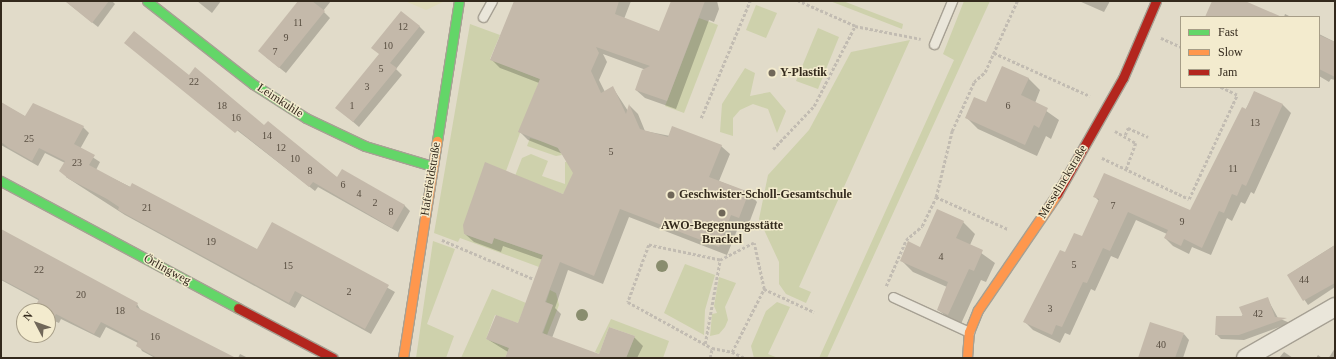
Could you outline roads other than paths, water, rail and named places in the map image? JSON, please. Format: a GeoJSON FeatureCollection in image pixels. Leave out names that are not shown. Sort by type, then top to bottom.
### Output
{"type":"FeatureCollection","features":[{"type":"Feature","properties":{"kind":"street","name":"Leimkuhle"},"geometry":{"type":"LineString","coordinates":[[147,1],[253,84],[306,118],[365,146],[432,166]]}},
{"type":"Feature","properties":{"kind":"street","name":"Haferfeldstraße"},"geometry":{"type":"LineString","coordinates":[[403,358],[459,1]]}},
{"type":"Feature","properties":{"kind":"street","name":"Messelinckstraße"},"geometry":{"type":"LineString","coordinates":[[967,358],[969,332],[978,310],[1029,239],[1083,150],[1108,104],[1156,1]]}},
{"type":"Feature","properties":{"kind":"street","name":"Örlingweg"},"geometry":{"type":"LineString","coordinates":[[1,181],[333,358]]}},
{"type":"Feature","properties":{"kind":"street"},"geometry":{"type":"LineString","coordinates":[[1246,358],[1335,308]]}},
{"type":"Feature","properties":{"kind":"lane"},"geometry":{"type":"LineString","coordinates":[[483,17],[492,1]]}},
{"type":"Feature","properties":{"kind":"lane"},"geometry":{"type":"LineString","coordinates":[[934,44],[952,1]]}},
{"type":"Feature","properties":{"kind":"lane"},"geometry":{"type":"LineString","coordinates":[[894,297],[969,332]]}},
{"type":"Feature","properties":{"kind":"place","name":"Y-Plastik"},"geometry":{"type":"Point","coordinates":[772,73]}},
{"type":"Feature","properties":{"kind":"place","name":"Geschwister-Scholl-Gesamtschule"},"geometry":{"type":"Point","coordinates":[671,195]}},
{"type":"Feature","properties":{"kind":"place","name":"AWO-Begegnungsstätte Brackel"},"geometry":{"type":"Point","coordinates":[722,213]}}]}
